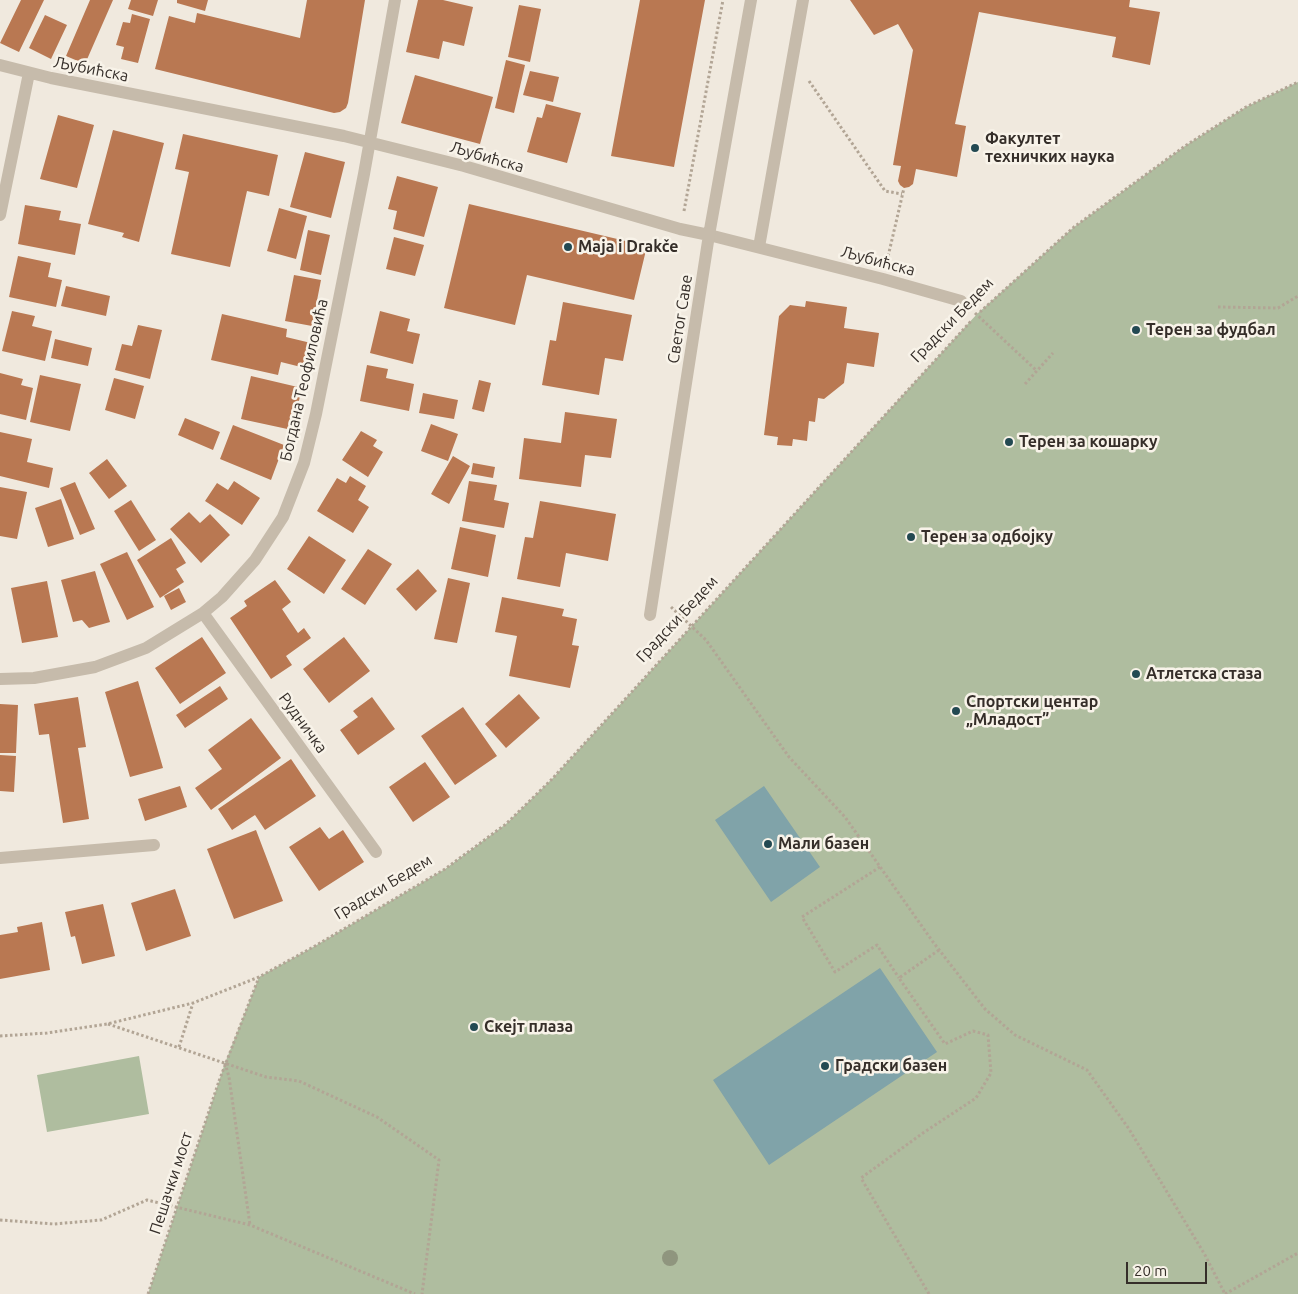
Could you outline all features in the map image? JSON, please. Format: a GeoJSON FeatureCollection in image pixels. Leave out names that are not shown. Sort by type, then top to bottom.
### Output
{"type":"FeatureCollection","features":[{"type":"Feature","properties":{"kind":"street","name":"Богдана Теофиловића"},"geometry":{"type":"LineString","coordinates":[[0,679],[34,678],[95,667],[146,648],[203,613],[222,597],[255,560],[283,517],[304,463],[316,414],[370,143],[395,0]]}},
{"type":"Feature","properties":{"kind":"street","name":"Светог Саве"},"geometry":{"type":"LineString","coordinates":[[650,615],[709,235],[751,0]]}},
{"type":"Feature","properties":{"kind":"street"},"geometry":{"type":"LineString","coordinates":[[759,247],[803,0]]}},
{"type":"Feature","properties":{"kind":"street","name":"Љубићска"},"geometry":{"type":"LineString","coordinates":[[0,65],[29,73],[344,136],[464,166],[680,229],[759,247],[961,301]]}},
{"type":"Feature","properties":{"kind":"street"},"geometry":{"type":"LineString","coordinates":[[0,215],[29,73]]}},
{"type":"Feature","properties":{"kind":"street","name":"Рудничка"},"geometry":{"type":"LineString","coordinates":[[203,613],[376,852]]}},
{"type":"Feature","properties":{"kind":"street"},"geometry":{"type":"LineString","coordinates":[[0,858],[154,845]]}},
{"type":"Feature","properties":{"kind":"path"},"geometry":{"type":"LineString","coordinates":[[680,229],[723,0]]}},
{"type":"Feature","properties":{"kind":"path"},"geometry":{"type":"LineString","coordinates":[[811,72],[809,82],[885,191],[902,194]]}},
{"type":"Feature","properties":{"kind":"path","name":"Градски Бедем"},"geometry":{"type":"LineString","coordinates":[[0,1036],[107,1024],[193,1003],[259,977],[446,869],[506,824],[552,779],[977,314],[1074,227],[1169,157],[1246,107],[1298,82]]}},
{"type":"Feature","properties":{"kind":"path"},"geometry":{"type":"LineString","coordinates":[[883,279],[904,188]]}},
{"type":"Feature","properties":{"kind":"path"},"geometry":{"type":"LineString","coordinates":[[1218,306],[1278,308],[1298,296]]}},
{"type":"Feature","properties":{"kind":"path"},"geometry":{"type":"LineString","coordinates":[[977,314],[1037,371]]}},
{"type":"Feature","properties":{"kind":"path"},"geometry":{"type":"LineString","coordinates":[[1025,384],[1054,353]]}},
{"type":"Feature","properties":{"kind":"path"},"geometry":{"type":"LineString","coordinates":[[674,609],[706,640],[789,757],[845,816],[939,950],[985,1009],[1015,1035],[1087,1070],[1129,1129],[1205,1255],[1225,1294],[1298,1253]]}},
{"type":"Feature","properties":{"kind":"path"},"geometry":{"type":"LineString","coordinates":[[880,867],[802,916],[835,972],[877,945],[945,1044],[973,1031],[988,1035],[991,1073],[976,1098],[923,1133],[861,1178],[929,1294]]}},
{"type":"Feature","properties":{"kind":"path"},"geometry":{"type":"LineString","coordinates":[[899,978],[939,950]]}},
{"type":"Feature","properties":{"kind":"path","name":"Пешачки мост"},"geometry":{"type":"LineString","coordinates":[[148,1294],[225,1063],[259,977]]}},
{"type":"Feature","properties":{"kind":"path"},"geometry":{"type":"LineString","coordinates":[[180,1047],[193,1003]]}},
{"type":"Feature","properties":{"kind":"path"},"geometry":{"type":"LineString","coordinates":[[107,1024],[266,1077],[299,1081],[377,1117],[439,1160],[422,1294]]}},
{"type":"Feature","properties":{"kind":"path"},"geometry":{"type":"LineString","coordinates":[[225,1063],[229,1077],[250,1225]]}},
{"type":"Feature","properties":{"kind":"path"},"geometry":{"type":"LineString","coordinates":[[0,1220],[54,1224],[101,1220],[146,1200],[250,1225],[415,1294]]}},
{"type":"Feature","properties":{"kind":"green space","name":"Спортски центар „Младост”"},"geometry":{"type":"Polygon","coordinates":[[[1298,82],[1298,1294],[148,1294],[225,1063],[259,977],[445,869],[506,824],[552,779],[977,314],[1074,227],[1185,146],[1246,107],[1298,82]]]}},
{"type":"Feature","properties":{"kind":"green space"},"geometry":{"type":"Polygon","coordinates":[[[139,1056],[149,1114],[47,1132],[37,1075],[139,1056]]]}},
{"type":"Feature","properties":{"kind":"water","name":"Мали базен"},"geometry":{"type":"Polygon","coordinates":[[[764,786],[820,867],[771,902],[715,820],[764,786]]]}},
{"type":"Feature","properties":{"kind":"water","name":"Градски базен"},"geometry":{"type":"Polygon","coordinates":[[[880,968],[937,1052],[769,1165],[713,1080],[880,968]]]}},
{"type":"Feature","properties":{"kind":"building"},"geometry":{"type":"Polygon","coordinates":[[[21,0],[44,0],[19,52],[0,43],[21,0]]]}},
{"type":"Feature","properties":{"kind":"building"},"geometry":{"type":"Polygon","coordinates":[[[90,0],[113,0],[85,64],[66,56],[90,0]]]}},
{"type":"Feature","properties":{"kind":"building"},"geometry":{"type":"Polygon","coordinates":[[[131,0],[158,0],[153,16],[128,9],[131,0]]]}},
{"type":"Feature","properties":{"kind":"building"},"geometry":{"type":"Polygon","coordinates":[[[177,0],[208,0],[205,11],[177,3],[177,0]]]}},
{"type":"Feature","properties":{"kind":"building"},"geometry":{"type":"Polygon","coordinates":[[[307,0],[365,0],[348,103],[346,108],[340,112],[334,113],[155,69],[169,16],[195,23],[197,13],[300,38],[307,0]]]}},
{"type":"Feature","properties":{"kind":"building"},"geometry":{"type":"Polygon","coordinates":[[[418,0],[443,0],[473,7],[464,46],[443,41],[439,59],[406,52],[418,0]]]}},
{"type":"Feature","properties":{"kind":"building"},"geometry":{"type":"Polygon","coordinates":[[[640,0],[705,0],[674,167],[611,156],[640,0]]]}},
{"type":"Feature","properties":{"kind":"building"},"geometry":{"type":"Polygon","coordinates":[[[850,0],[1130,0],[1129,7],[1160,12],[1150,65],[1112,57],[1116,37],[979,12],[955,124],[966,126],[957,177],[916,169],[913,184],[904,188],[898,181],[901,166],[893,165],[913,50],[898,24],[874,35],[850,0]]]}},
{"type":"Feature","properties":{"kind":"building"},"geometry":{"type":"Polygon","coordinates":[[[519,5],[541,9],[530,62],[508,57],[519,5]]]}},
{"type":"Feature","properties":{"kind":"building"},"geometry":{"type":"Polygon","coordinates":[[[132,14],[150,19],[138,63],[121,59],[124,47],[116,45],[123,22],[130,23],[132,14]]]}},
{"type":"Feature","properties":{"kind":"building"},"geometry":{"type":"Polygon","coordinates":[[[45,15],[67,25],[51,59],[29,48],[45,15]]]}},
{"type":"Feature","properties":{"kind":"building"},"geometry":{"type":"Polygon","coordinates":[[[506,60],[525,65],[514,113],[495,108],[506,60]]]}},
{"type":"Feature","properties":{"kind":"building"},"geometry":{"type":"Polygon","coordinates":[[[530,71],[559,77],[553,102],[523,95],[530,71]]]}},
{"type":"Feature","properties":{"kind":"building"},"geometry":{"type":"Polygon","coordinates":[[[415,75],[493,97],[480,144],[401,123],[415,75]]]}},
{"type":"Feature","properties":{"kind":"building"},"geometry":{"type":"Polygon","coordinates":[[[546,104],[581,113],[567,163],[527,152],[537,117],[542,118],[546,104]]]}},
{"type":"Feature","properties":{"kind":"building"},"geometry":{"type":"Polygon","coordinates":[[[58,115],[94,125],[77,188],[40,179],[58,115]]]}},
{"type":"Feature","properties":{"kind":"building"},"geometry":{"type":"Polygon","coordinates":[[[113,130],[164,143],[139,242],[122,237],[124,233],[88,224],[113,130]]]}},
{"type":"Feature","properties":{"kind":"building"},"geometry":{"type":"Polygon","coordinates":[[[183,134],[278,155],[269,196],[247,191],[230,267],[171,254],[189,172],[175,169],[183,134]]]}},
{"type":"Feature","properties":{"kind":"building"},"geometry":{"type":"Polygon","coordinates":[[[305,152],[345,162],[331,218],[290,207],[305,152]]]}},
{"type":"Feature","properties":{"kind":"building"},"geometry":{"type":"Polygon","coordinates":[[[397,176],[438,187],[424,237],[393,229],[397,211],[388,209],[397,176]]]}},
{"type":"Feature","properties":{"kind":"building"},"geometry":{"type":"Polygon","coordinates":[[[469,204],[647,246],[634,300],[527,275],[515,325],[444,308],[469,204]]]}},
{"type":"Feature","properties":{"kind":"building"},"geometry":{"type":"Polygon","coordinates":[[[25,205],[61,211],[59,220],[81,224],[75,255],[18,244],[25,205]]]}},
{"type":"Feature","properties":{"kind":"building"},"geometry":{"type":"Polygon","coordinates":[[[279,208],[307,216],[296,259],[267,251],[279,208]]]}},
{"type":"Feature","properties":{"kind":"building"},"geometry":{"type":"Polygon","coordinates":[[[308,230],[330,235],[321,275],[300,270],[308,230]]]}},
{"type":"Feature","properties":{"kind":"building"},"geometry":{"type":"Polygon","coordinates":[[[394,237],[424,245],[415,276],[386,269],[394,237]]]}},
{"type":"Feature","properties":{"kind":"building"},"geometry":{"type":"Polygon","coordinates":[[[18,256],[51,263],[48,277],[62,280],[56,307],[9,297],[18,256]]]}},
{"type":"Feature","properties":{"kind":"building"},"geometry":{"type":"Polygon","coordinates":[[[294,275],[321,280],[312,326],[285,321],[294,275]]]}},
{"type":"Feature","properties":{"kind":"building"},"geometry":{"type":"Polygon","coordinates":[[[66,286],[110,296],[106,316],[61,306],[66,286]]]}},
{"type":"Feature","properties":{"kind":"building"},"geometry":{"type":"Polygon","coordinates":[[[806,301],[847,307],[844,328],[879,333],[874,367],[847,363],[844,383],[824,399],[818,398],[815,422],[809,421],[807,441],[793,439],[792,446],[777,445],[778,437],[764,435],[779,316],[790,305],[805,307],[806,301]]]}},
{"type":"Feature","properties":{"kind":"building"},"geometry":{"type":"Polygon","coordinates":[[[563,302],[632,315],[623,361],[605,358],[599,395],[542,385],[550,340],[556,341],[563,302]]]}},
{"type":"Feature","properties":{"kind":"building"},"geometry":{"type":"Polygon","coordinates":[[[12,311],[35,316],[32,326],[52,331],[45,361],[2,351],[12,311]]]}},
{"type":"Feature","properties":{"kind":"building"},"geometry":{"type":"Polygon","coordinates":[[[380,311],[410,319],[407,331],[420,334],[413,364],[370,353],[380,311]]]}},
{"type":"Feature","properties":{"kind":"building"},"geometry":{"type":"Polygon","coordinates":[[[222,314],[287,329],[286,337],[311,343],[305,368],[281,362],[278,375],[211,360],[222,314]]]}},
{"type":"Feature","properties":{"kind":"building"},"geometry":{"type":"Polygon","coordinates":[[[138,325],[162,330],[150,379],[115,370],[122,344],[132,346],[138,325]]]}},
{"type":"Feature","properties":{"kind":"building"},"geometry":{"type":"Polygon","coordinates":[[[55,339],[92,348],[88,366],[51,358],[55,339]]]}},
{"type":"Feature","properties":{"kind":"building"},"geometry":{"type":"Polygon","coordinates":[[[367,365],[388,369],[386,378],[414,384],[409,411],[360,401],[367,365]]]}},
{"type":"Feature","properties":{"kind":"building"},"geometry":{"type":"Polygon","coordinates":[[[0,373],[23,379],[21,385],[33,388],[26,420],[0,414],[0,373]]]}},
{"type":"Feature","properties":{"kind":"building"},"geometry":{"type":"Polygon","coordinates":[[[40,375],[81,384],[70,431],[30,422],[40,375]]]}},
{"type":"Feature","properties":{"kind":"building"},"geometry":{"type":"Polygon","coordinates":[[[251,376],[302,388],[292,430],[241,419],[251,376]]]}},
{"type":"Feature","properties":{"kind":"building"},"geometry":{"type":"Polygon","coordinates":[[[114,378],[144,386],[135,419],[105,410],[114,378]]]}},
{"type":"Feature","properties":{"kind":"building"},"geometry":{"type":"Polygon","coordinates":[[[479,380],[491,383],[484,412],[472,409],[479,380]]]}},
{"type":"Feature","properties":{"kind":"building"},"geometry":{"type":"Polygon","coordinates":[[[423,393],[458,400],[454,419],[419,413],[423,393]]]}},
{"type":"Feature","properties":{"kind":"building"},"geometry":{"type":"Polygon","coordinates":[[[565,412],[617,419],[611,458],[585,455],[581,487],[519,479],[524,438],[561,443],[565,412]]]}},
{"type":"Feature","properties":{"kind":"building"},"geometry":{"type":"Polygon","coordinates":[[[185,418],[220,432],[213,450],[178,435],[185,418]]]}},
{"type":"Feature","properties":{"kind":"building"},"geometry":{"type":"Polygon","coordinates":[[[431,424],[458,434],[448,461],[421,451],[431,424]]]}},
{"type":"Feature","properties":{"kind":"building"},"geometry":{"type":"Polygon","coordinates":[[[233,425],[284,445],[271,480],[220,459],[233,425]]]}},
{"type":"Feature","properties":{"kind":"building"},"geometry":{"type":"Polygon","coordinates":[[[361,431],[377,440],[373,446],[383,452],[368,477],[342,460],[361,431]]]}},
{"type":"Feature","properties":{"kind":"building"},"geometry":{"type":"Polygon","coordinates":[[[0,432],[32,439],[27,462],[53,468],[49,488],[0,476],[0,432]]]}},
{"type":"Feature","properties":{"kind":"building"},"geometry":{"type":"Polygon","coordinates":[[[453,456],[470,466],[449,504],[431,494],[453,456]]]}},
{"type":"Feature","properties":{"kind":"building"},"geometry":{"type":"Polygon","coordinates":[[[107,459],[127,486],[109,499],[89,473],[107,459]]]}},
{"type":"Feature","properties":{"kind":"building"},"geometry":{"type":"Polygon","coordinates":[[[473,463],[495,467],[493,478],[471,474],[473,463]]]}},
{"type":"Feature","properties":{"kind":"building"},"geometry":{"type":"Polygon","coordinates":[[[350,476],[366,486],[358,500],[369,507],[353,533],[317,511],[337,478],[346,483],[350,476]]]}},
{"type":"Feature","properties":{"kind":"building"},"geometry":{"type":"Polygon","coordinates":[[[234,481],[260,498],[242,525],[205,501],[217,483],[228,490],[234,481]]]}},
{"type":"Feature","properties":{"kind":"building"},"geometry":{"type":"Polygon","coordinates":[[[469,481],[497,485],[494,500],[509,503],[504,528],[462,521],[469,481]]]}},
{"type":"Feature","properties":{"kind":"building"},"geometry":{"type":"Polygon","coordinates":[[[75,482],[95,529],[80,535],[60,488],[75,482]]]}},
{"type":"Feature","properties":{"kind":"building"},"geometry":{"type":"Polygon","coordinates":[[[0,487],[27,492],[17,539],[0,536],[0,487]]]}},
{"type":"Feature","properties":{"kind":"building"},"geometry":{"type":"Polygon","coordinates":[[[61,499],[74,539],[48,547],[35,508],[61,499]]]}},
{"type":"Feature","properties":{"kind":"building"},"geometry":{"type":"Polygon","coordinates":[[[131,500],[156,540],[139,551],[114,511],[131,500]]]}},
{"type":"Feature","properties":{"kind":"building"},"geometry":{"type":"Polygon","coordinates":[[[540,501],[616,514],[608,561],[566,553],[560,587],[517,579],[525,537],[533,538],[540,501]]]}},
{"type":"Feature","properties":{"kind":"building"},"geometry":{"type":"Polygon","coordinates":[[[189,512],[200,523],[210,514],[230,535],[201,563],[170,529],[189,512]]]}},
{"type":"Feature","properties":{"kind":"building"},"geometry":{"type":"Polygon","coordinates":[[[460,527],[496,535],[488,577],[451,569],[460,527]]]}},
{"type":"Feature","properties":{"kind":"building"},"geometry":{"type":"Polygon","coordinates":[[[309,536],[346,560],[324,594],[287,569],[309,536]]]}},
{"type":"Feature","properties":{"kind":"building"},"geometry":{"type":"Polygon","coordinates":[[[171,538],[186,563],[176,569],[184,582],[160,598],[137,560],[171,538]]]}},
{"type":"Feature","properties":{"kind":"building"},"geometry":{"type":"Polygon","coordinates":[[[368,549],[392,564],[365,605],[341,589],[368,549]]]}},
{"type":"Feature","properties":{"kind":"building"},"geometry":{"type":"Polygon","coordinates":[[[127,552],[154,607],[127,620],[100,564],[127,552]]]}},
{"type":"Feature","properties":{"kind":"building"},"geometry":{"type":"Polygon","coordinates":[[[418,569],[437,591],[416,611],[396,589],[418,569]]]}},
{"type":"Feature","properties":{"kind":"building"},"geometry":{"type":"Polygon","coordinates":[[[95,571],[110,622],[89,628],[82,620],[73,622],[61,580],[95,571]]]}},
{"type":"Feature","properties":{"kind":"building"},"geometry":{"type":"Polygon","coordinates":[[[448,578],[470,583],[457,643],[434,639],[448,578]]]}},
{"type":"Feature","properties":{"kind":"building"},"geometry":{"type":"Polygon","coordinates":[[[275,580],[291,602],[282,609],[298,633],[304,628],[311,638],[286,656],[292,665],[271,679],[230,618],[247,606],[244,601],[275,580]]]}},
{"type":"Feature","properties":{"kind":"building"},"geometry":{"type":"Polygon","coordinates":[[[47,581],[58,637],[22,643],[11,588],[47,581]]]}},
{"type":"Feature","properties":{"kind":"building"},"geometry":{"type":"Polygon","coordinates":[[[179,588],[186,602],[171,610],[164,596],[179,588]]]}},
{"type":"Feature","properties":{"kind":"building"},"geometry":{"type":"Polygon","coordinates":[[[502,597],[564,609],[562,616],[577,619],[572,645],[579,646],[570,688],[509,676],[517,636],[495,632],[502,597]]]}},
{"type":"Feature","properties":{"kind":"building"},"geometry":{"type":"Polygon","coordinates":[[[202,637],[226,673],[180,704],[155,668],[202,637]]]}},
{"type":"Feature","properties":{"kind":"building"},"geometry":{"type":"Polygon","coordinates":[[[344,637],[370,671],[329,703],[303,669],[344,637]]]}},
{"type":"Feature","properties":{"kind":"building"},"geometry":{"type":"Polygon","coordinates":[[[138,681],[163,768],[130,777],[105,692],[138,681]]]}},
{"type":"Feature","properties":{"kind":"building"},"geometry":{"type":"Polygon","coordinates":[[[220,686],[228,699],[185,728],[176,715],[220,686]]]}},
{"type":"Feature","properties":{"kind":"building"},"geometry":{"type":"Polygon","coordinates":[[[519,694],[540,718],[506,748],[485,724],[519,694]]]}},
{"type":"Feature","properties":{"kind":"building"},"geometry":{"type":"Polygon","coordinates":[[[78,697],[86,747],[78,748],[89,819],[63,823],[49,734],[39,735],[34,704],[78,697]]]}},
{"type":"Feature","properties":{"kind":"building"},"geometry":{"type":"Polygon","coordinates":[[[372,697],[395,729],[358,755],[340,730],[358,717],[353,711],[372,697]]]}},
{"type":"Feature","properties":{"kind":"building"},"geometry":{"type":"Polygon","coordinates":[[[0,704],[18,705],[16,753],[0,753],[0,704]]]}},
{"type":"Feature","properties":{"kind":"building"},"geometry":{"type":"Polygon","coordinates":[[[463,707],[497,756],[455,785],[421,736],[463,707]]]}},
{"type":"Feature","properties":{"kind":"building"},"geometry":{"type":"Polygon","coordinates":[[[251,718],[281,758],[211,810],[195,788],[222,769],[208,750],[251,718]]]}},
{"type":"Feature","properties":{"kind":"building"},"geometry":{"type":"Polygon","coordinates":[[[0,755],[16,756],[14,792],[0,791],[0,755]]]}},
{"type":"Feature","properties":{"kind":"building"},"geometry":{"type":"Polygon","coordinates":[[[291,759],[316,796],[265,830],[255,815],[232,830],[218,809],[291,759]]]}},
{"type":"Feature","properties":{"kind":"building"},"geometry":{"type":"Polygon","coordinates":[[[425,762],[450,797],[413,822],[389,787],[425,762]]]}},
{"type":"Feature","properties":{"kind":"building"},"geometry":{"type":"Polygon","coordinates":[[[180,786],[187,807],[145,821],[138,799],[180,786]]]}},
{"type":"Feature","properties":{"kind":"building"},"geometry":{"type":"Polygon","coordinates":[[[320,827],[329,839],[343,830],[364,862],[319,891],[289,847],[320,827]]]}},
{"type":"Feature","properties":{"kind":"building"},"geometry":{"type":"Polygon","coordinates":[[[256,830],[283,901],[234,919],[207,849],[256,830]]]}},
{"type":"Feature","properties":{"kind":"building"},"geometry":{"type":"Polygon","coordinates":[[[175,889],[191,936],[146,951],[131,903],[175,889]]]}},
{"type":"Feature","properties":{"kind":"building"},"geometry":{"type":"Polygon","coordinates":[[[103,904],[115,956],[82,964],[75,936],[71,937],[65,912],[103,904]]]}},
{"type":"Feature","properties":{"kind":"building"},"geometry":{"type":"Polygon","coordinates":[[[42,922],[50,970],[0,979],[0,935],[18,932],[17,927],[42,922]]]}},
{"type":"Feature","properties":{"kind":"place","name":"Факултет техничких наука"},"geometry":{"type":"Point","coordinates":[975,148]}},
{"type":"Feature","properties":{"kind":"place","name":"Maja i Drakče"},"geometry":{"type":"Point","coordinates":[568,247]}},
{"type":"Feature","properties":{"kind":"place","name":"Терен за фудбал"},"geometry":{"type":"Point","coordinates":[1136,330]}},
{"type":"Feature","properties":{"kind":"place","name":"Терен за кошарку"},"geometry":{"type":"Point","coordinates":[1009,442]}},
{"type":"Feature","properties":{"kind":"place","name":"Терен за одбојку"},"geometry":{"type":"Point","coordinates":[911,537]}},
{"type":"Feature","properties":{"kind":"place","name":"Атлетска стаза"},"geometry":{"type":"Point","coordinates":[1136,674]}},
{"type":"Feature","properties":{"kind":"place","name":"Спортски центар „Младост”"},"geometry":{"type":"Point","coordinates":[956,711]}},
{"type":"Feature","properties":{"kind":"place","name":"Мали базен"},"geometry":{"type":"Point","coordinates":[768,844]}},
{"type":"Feature","properties":{"kind":"place","name":"Скејт плаза"},"geometry":{"type":"Point","coordinates":[474,1027]}},
{"type":"Feature","properties":{"kind":"place","name":"Градски базен"},"geometry":{"type":"Point","coordinates":[825,1066]}}]}
